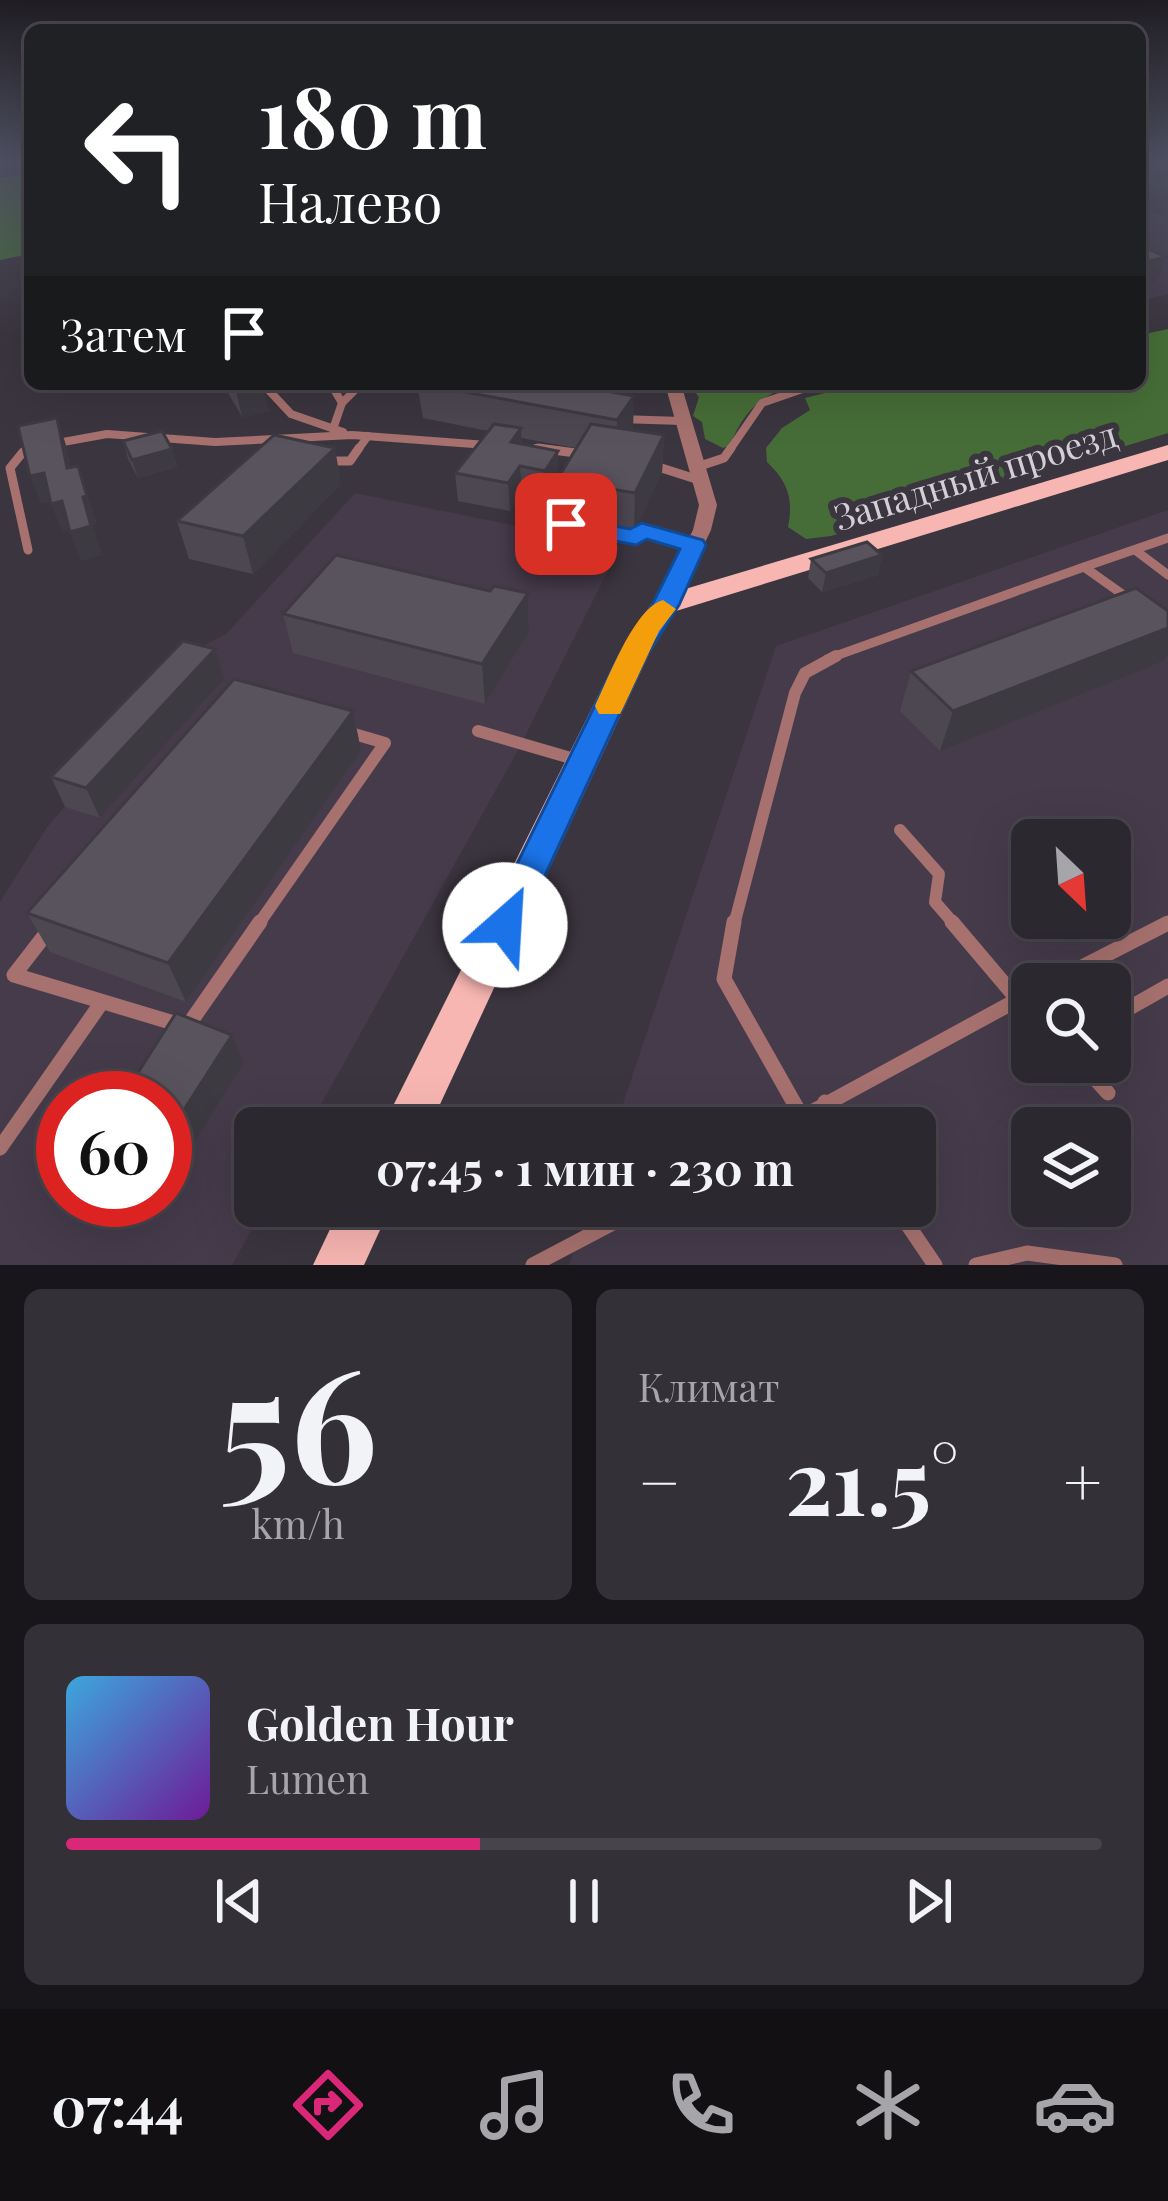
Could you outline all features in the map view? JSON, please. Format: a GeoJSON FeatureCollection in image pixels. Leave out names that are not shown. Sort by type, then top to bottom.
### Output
{"type":"FeatureCollection","features":[{"type":"Feature","properties":{"kind":"main road","name":"Западный проезд"},"geometry":{"type":"LineString","coordinates":[[665,605],[1168,452]]}},
{"type":"Feature","properties":{"kind":"main road"},"geometry":{"type":"LineString","coordinates":[[415,1107],[647,628],[665,605]]}},
{"type":"Feature","properties":{"kind":"main road"},"geometry":{"type":"LineString","coordinates":[[338,1265],[357,1227]]}},
{"type":"Feature","properties":{"kind":"street"},"geometry":{"type":"LineString","coordinates":[[665,605],[707,513],[675,390]]}},
{"type":"Feature","properties":{"kind":"lane"},"geometry":{"type":"LineString","coordinates":[[269,390],[291,414],[352,435]]}},
{"type":"Feature","properties":{"kind":"lane"},"geometry":{"type":"LineString","coordinates":[[334,390],[342,404]]}},
{"type":"Feature","properties":{"kind":"lane"},"geometry":{"type":"LineString","coordinates":[[333,428],[342,404],[355,390]]}},
{"type":"Feature","properties":{"kind":"lane"},"geometry":{"type":"LineString","coordinates":[[634,462],[700,474],[724,458],[762,403],[800,390]]}},
{"type":"Feature","properties":{"kind":"lane"},"geometry":{"type":"LineString","coordinates":[[612,418],[682,421]]}},
{"type":"Feature","properties":{"kind":"lane"},"geometry":{"type":"LineString","coordinates":[[28,550],[10,469],[23,452],[107,434],[215,442],[352,435],[493,446]]}},
{"type":"Feature","properties":{"kind":"lane"},"geometry":{"type":"LineString","coordinates":[[316,462],[350,461],[368,436]]}},
{"type":"Feature","properties":{"kind":"lane"},"geometry":{"type":"LineString","coordinates":[[269,458],[281,439]]}},
{"type":"Feature","properties":{"kind":"lane"},"geometry":{"type":"LineString","coordinates":[[514,447],[595,456]]}},
{"type":"Feature","properties":{"kind":"lane"},"geometry":{"type":"LineString","coordinates":[[525,504],[531,518],[636,537],[642,530],[694,545]]}},
{"type":"Feature","properties":{"kind":"lane"},"geometry":{"type":"LineString","coordinates":[[796,1107],[724,979],[740,891],[795,693],[805,674],[866,642],[1168,538]]}},
{"type":"Feature","properties":{"kind":"lane"},"geometry":{"type":"LineString","coordinates":[[1135,550],[1168,575]]}},
{"type":"Feature","properties":{"kind":"lane"},"geometry":{"type":"LineString","coordinates":[[1084,567],[1151,616]]}},
{"type":"Feature","properties":{"kind":"lane"},"geometry":{"type":"LineString","coordinates":[[231,698],[385,743],[187,1027],[102,1002],[14,975],[231,698]]}},
{"type":"Feature","properties":{"kind":"lane"},"geometry":{"type":"LineString","coordinates":[[478,731],[584,762]]}},
{"type":"Feature","properties":{"kind":"lane"},"geometry":{"type":"LineString","coordinates":[[900,830],[939,874],[935,902],[1011,981]]}},
{"type":"Feature","properties":{"kind":"lane"},"geometry":{"type":"LineString","coordinates":[[1089,963],[1168,923]]}},
{"type":"Feature","properties":{"kind":"lane"},"geometry":{"type":"LineString","coordinates":[[1131,1007],[1168,986]]}},
{"type":"Feature","properties":{"kind":"lane"},"geometry":{"type":"LineString","coordinates":[[0,1148],[102,1002]]}},
{"type":"Feature","properties":{"kind":"lane"},"geometry":{"type":"LineString","coordinates":[[817,1107],[1011,1003]]}},
{"type":"Feature","properties":{"kind":"lane"},"geometry":{"type":"LineString","coordinates":[[1099,1083],[1108,1093]]}},
{"type":"Feature","properties":{"kind":"lane"},"geometry":{"type":"LineString","coordinates":[[825,1102],[828,1107]]}},
{"type":"Feature","properties":{"kind":"lane"},"geometry":{"type":"LineString","coordinates":[[533,1265],[605,1227]]}},
{"type":"Feature","properties":{"kind":"lane"},"geometry":{"type":"LineString","coordinates":[[910,1227],[935,1265]]}},
{"type":"Feature","properties":{"kind":"lane"},"geometry":{"type":"LineString","coordinates":[[976,1265],[993,1256],[1049,1252],[1115,1265]]}},
{"type":"Feature","properties":{"kind":"shaded area"},"geometry":{"type":"Polygon","coordinates":[[[1146,220],[1168,220],[1168,294],[1146,300],[1146,220]]]}},
{"type":"Feature","properties":{"kind":"shaded area"},"geometry":{"type":"Polygon","coordinates":[[[355,493],[620,547],[517,752],[320,1107],[234,1107],[234,1227],[253,1227],[232,1265],[0,1265],[0,902],[47,827],[195,660],[197,649],[226,634],[355,493]]]}},
{"type":"Feature","properties":{"kind":"shaded area"},"geometry":{"type":"Polygon","coordinates":[[[1168,510],[1168,1265],[569,1265],[582,1227],[936,1227],[936,1107],[622,1107],[776,646],[1168,510]]]}},
{"type":"Feature","properties":{"kind":"green space"},"geometry":{"type":"Polygon","coordinates":[[[0,220],[24,220],[24,255],[0,260],[0,220]]]}},
{"type":"Feature","properties":{"kind":"green space"},"geometry":{"type":"Polygon","coordinates":[[[1168,329],[1168,433],[831,536],[806,539],[788,527],[787,491],[767,462],[766,448],[782,428],[810,410],[805,398],[837,390],[1146,390],[1146,334],[1168,329]]]}},
{"type":"Feature","properties":{"kind":"green space"},"geometry":{"type":"Polygon","coordinates":[[[693,390],[780,390],[754,407],[730,445],[723,448],[705,439],[702,422],[693,416],[699,397],[693,390]]]}},
{"type":"Feature","properties":{"kind":"building"},"geometry":{"type":"Polygon","coordinates":[[[1146,248],[1166,257],[1146,262],[1146,248]]]}},
{"type":"Feature","properties":{"kind":"building"},"geometry":{"type":"Polygon","coordinates":[[[454,390],[614,390],[634,396],[617,420],[454,390]]]}},
{"type":"Feature","properties":{"kind":"building"},"geometry":{"type":"Polygon","coordinates":[[[57,418],[67,468],[78,466],[91,526],[70,532],[62,501],[51,504],[44,473],[30,476],[18,426],[57,418]]]}},
{"type":"Feature","properties":{"kind":"building"},"geometry":{"type":"Polygon","coordinates":[[[494,424],[521,428],[511,442],[558,451],[545,471],[520,466],[508,483],[455,473],[494,424]]]}},
{"type":"Feature","properties":{"kind":"building"},"geometry":{"type":"Polygon","coordinates":[[[591,424],[664,435],[635,493],[557,480],[591,424]]]}},
{"type":"Feature","properties":{"kind":"building"},"geometry":{"type":"Polygon","coordinates":[[[162,431],[172,449],[132,460],[123,441],[162,431]]]}},
{"type":"Feature","properties":{"kind":"building"},"geometry":{"type":"Polygon","coordinates":[[[274,435],[335,448],[243,536],[177,521],[274,435]]]}},
{"type":"Feature","properties":{"kind":"building"},"geometry":{"type":"Polygon","coordinates":[[[867,542],[882,555],[826,573],[811,559],[867,542]]]}},
{"type":"Feature","properties":{"kind":"building"},"geometry":{"type":"Polygon","coordinates":[[[336,555],[490,591],[494,586],[528,593],[482,664],[283,614],[336,555]]]}},
{"type":"Feature","properties":{"kind":"building"},"geometry":{"type":"Polygon","coordinates":[[[1136,588],[1168,611],[1168,628],[953,711],[911,671],[1136,588]]]}},
{"type":"Feature","properties":{"kind":"building"},"geometry":{"type":"Polygon","coordinates":[[[183,641],[215,649],[86,788],[51,777],[183,641]]]}},
{"type":"Feature","properties":{"kind":"building"},"geometry":{"type":"Polygon","coordinates":[[[234,679],[353,711],[168,963],[27,913],[234,679]]]}},
{"type":"Feature","properties":{"kind":"building"},"geometry":{"type":"Polygon","coordinates":[[[176,1013],[232,1035],[192,1097],[192,1071],[139,1071],[176,1013]]]}},
{"type":"Feature","properties":{"kind":"slow traffic"},"geometry":{"type":"LineString","coordinates":[[609,706],[647,628],[663,609]]}},
{"type":"Feature","properties":{"kind":"route"},"geometry":{"type":"LineString","coordinates":[[505,925],[634,654],[694,545],[642,530],[636,537],[566,524]]}}]}
